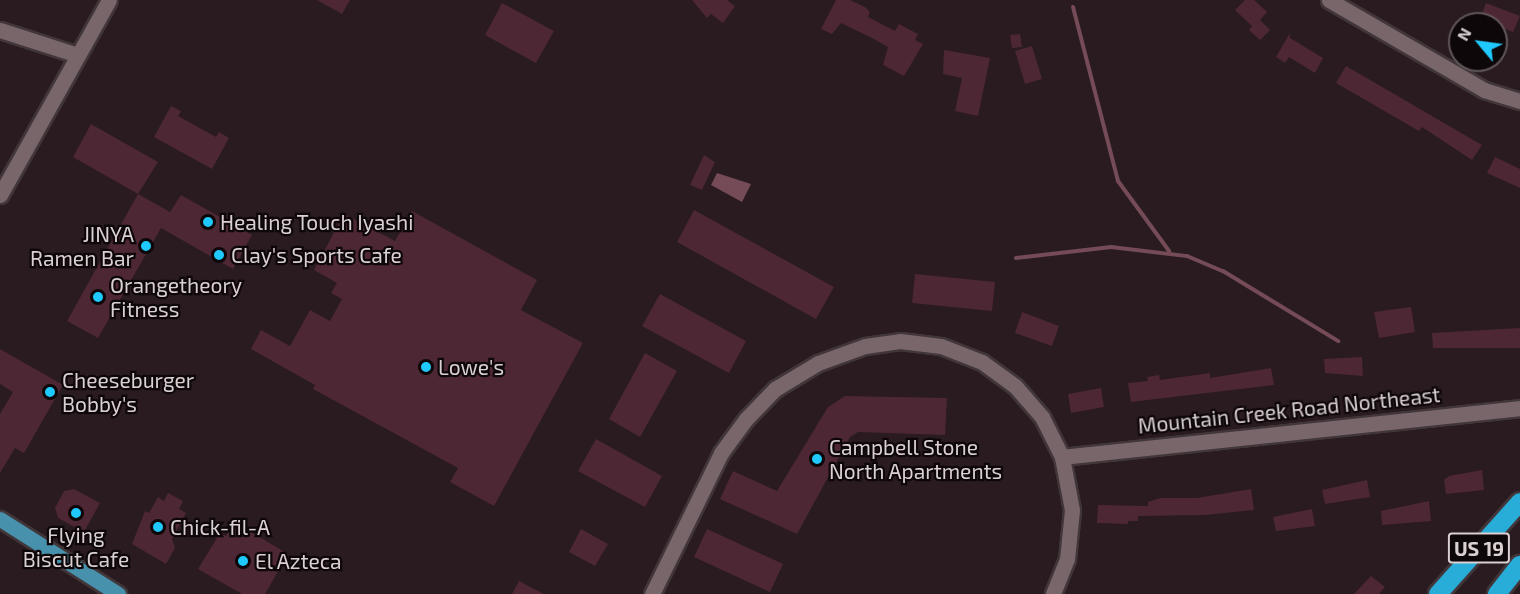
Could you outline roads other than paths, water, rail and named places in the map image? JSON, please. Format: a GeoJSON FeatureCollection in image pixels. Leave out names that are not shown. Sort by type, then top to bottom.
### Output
{"type":"FeatureCollection","features":[{"type":"Feature","properties":{"kind":"highway","name":"US 19"},"geometry":{"type":"LineString","coordinates":[[1438,594],[1520,502]]}},
{"type":"Feature","properties":{"kind":"highway"},"geometry":{"type":"LineString","coordinates":[[1497,594],[1520,565]]}},
{"type":"Feature","properties":{"kind":"main road"},"geometry":{"type":"LineString","coordinates":[[0,519],[118,594]]}},
{"type":"Feature","properties":{"kind":"street"},"geometry":{"type":"LineString","coordinates":[[0,195],[109,0]]}},
{"type":"Feature","properties":{"kind":"street"},"geometry":{"type":"LineString","coordinates":[[1329,0],[1484,90],[1520,101]]}},
{"type":"Feature","properties":{"kind":"street"},"geometry":{"type":"LineString","coordinates":[[0,30],[78,55]]}},
{"type":"Feature","properties":{"kind":"street"},"geometry":{"type":"LineString","coordinates":[[652,594],[721,453],[746,419],[776,389],[842,354],[879,343],[920,343],[982,362],[1030,400],[1062,457],[1072,510],[1071,534],[1053,594]]}},
{"type":"Feature","properties":{"kind":"street","name":"Mountain Creek Road Northeast"},"geometry":{"type":"LineString","coordinates":[[1062,457],[1520,408]]}},
{"type":"Feature","properties":{"kind":"waterway"},"geometry":{"type":"LineString","coordinates":[[1073,7],[1118,181],[1169,251]]}},
{"type":"Feature","properties":{"kind":"waterway"},"geometry":{"type":"LineString","coordinates":[[1016,258],[1111,247],[1187,256],[1223,271],[1338,341]]}},
{"type":"Feature","properties":{"kind":"place","name":"Healing Touch Iyashi"},"geometry":{"type":"Point","coordinates":[208,222]}},
{"type":"Feature","properties":{"kind":"place","name":"JINYA Ramen Bar"},"geometry":{"type":"Point","coordinates":[146,246]}},
{"type":"Feature","properties":{"kind":"place","name":"Clay's Sports Cafe"},"geometry":{"type":"Point","coordinates":[219,255]}},
{"type":"Feature","properties":{"kind":"place","name":"Orangetheory Fitness"},"geometry":{"type":"Point","coordinates":[98,297]}},
{"type":"Feature","properties":{"kind":"place","name":"Lowe's"},"geometry":{"type":"Point","coordinates":[426,367]}},
{"type":"Feature","properties":{"kind":"place","name":"Cheeseburger Bobby's"},"geometry":{"type":"Point","coordinates":[50,392]}},
{"type":"Feature","properties":{"kind":"place","name":"Campbell Stone North Apartments"},"geometry":{"type":"Point","coordinates":[817,459]}},
{"type":"Feature","properties":{"kind":"place","name":"Flying Biscut Cafe"},"geometry":{"type":"Point","coordinates":[76,513]}},
{"type":"Feature","properties":{"kind":"place","name":"Chick-fil-A"},"geometry":{"type":"Point","coordinates":[158,527]}},
{"type":"Feature","properties":{"kind":"place","name":"El Azteca"},"geometry":{"type":"Point","coordinates":[243,561]}}]}
